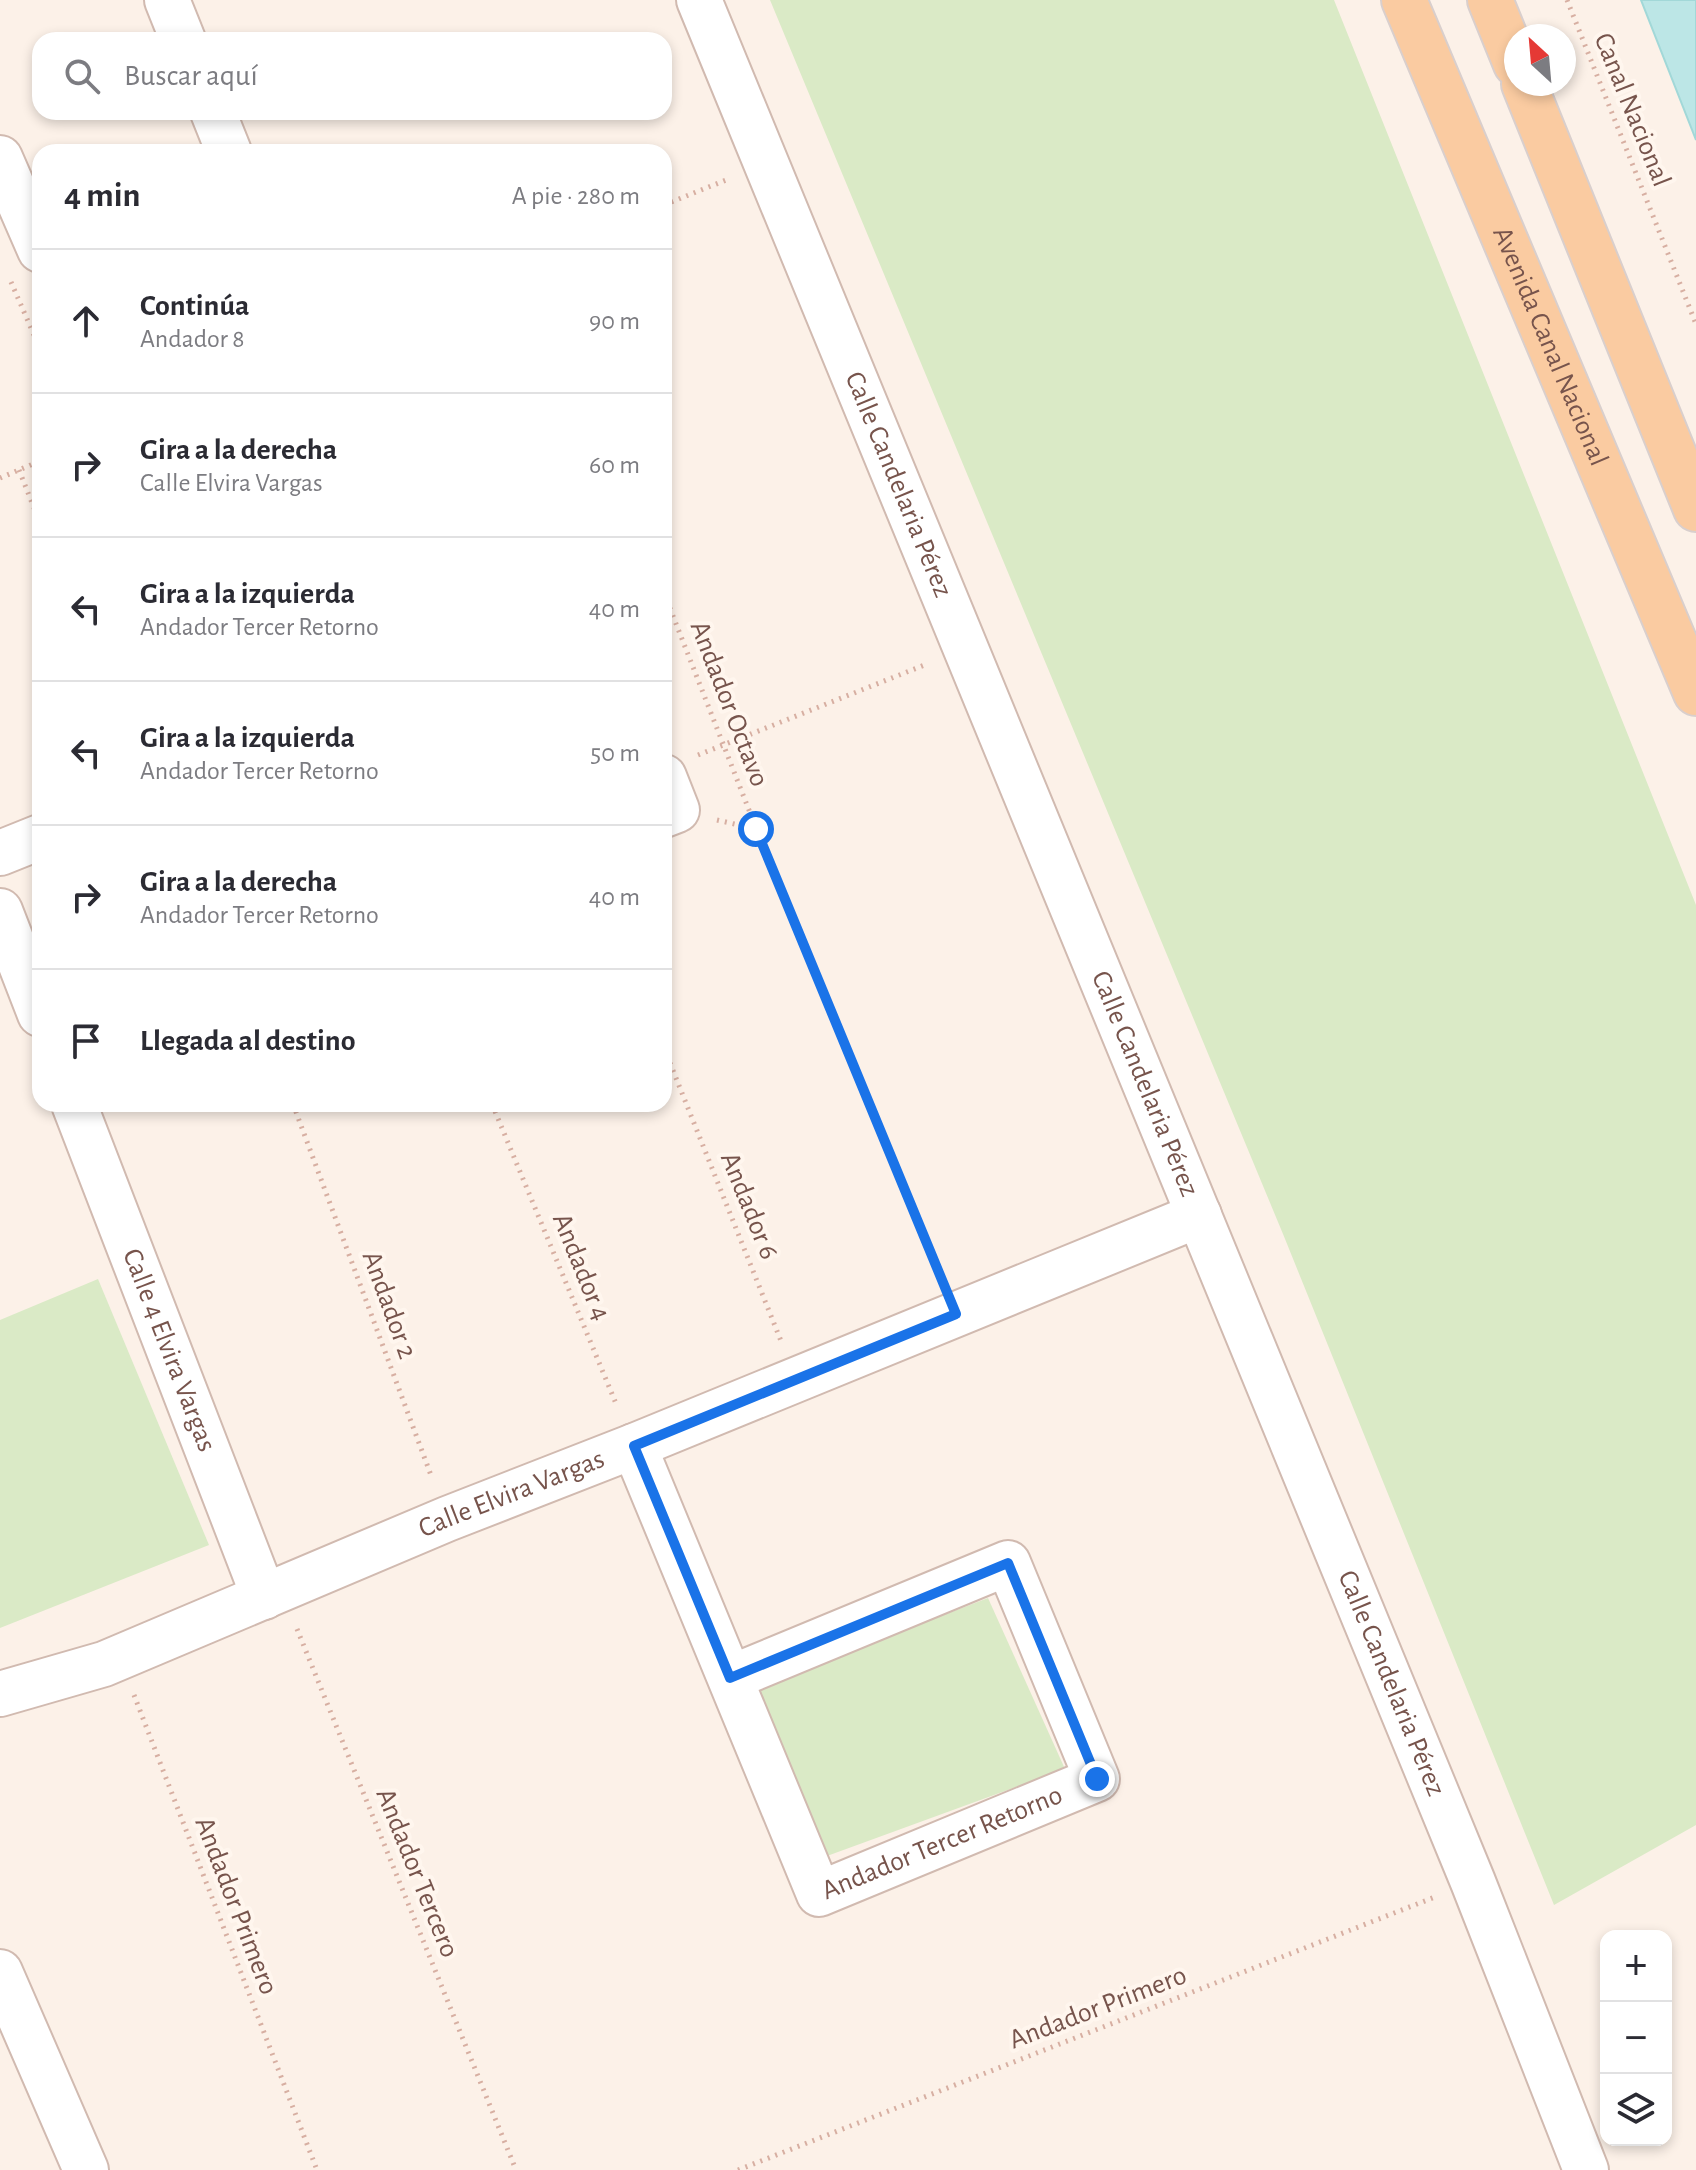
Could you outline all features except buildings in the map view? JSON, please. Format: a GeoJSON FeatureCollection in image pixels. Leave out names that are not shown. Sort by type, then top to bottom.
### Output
{"type":"FeatureCollection","features":[{"type":"Feature","properties":{"kind":"main road","name":"Avenida Canal Nacional"},"geometry":{"type":"LineString","coordinates":[[1404,0],[1696,693]]}},
{"type":"Feature","properties":{"kind":"main road"},"geometry":{"type":"LineString","coordinates":[[1490,0],[1504,34]]}},
{"type":"Feature","properties":{"kind":"main road"},"geometry":{"type":"LineString","coordinates":[[1529,96],[1696,509]]}},
{"type":"Feature","properties":{"kind":"street"},"geometry":{"type":"LineString","coordinates":[[167,0],[180,32]]}},
{"type":"Feature","properties":{"kind":"street","name":"Calle Candelaria Pérez"},"geometry":{"type":"LineString","coordinates":[[699,0],[1473,1882],[1586,2170]]}},
{"type":"Feature","properties":{"kind":"street"},"geometry":{"type":"LineString","coordinates":[[216,120],[226,144]]}},
{"type":"Feature","properties":{"kind":"street"},"geometry":{"type":"LineString","coordinates":[[0,158],[23,260]]}},
{"type":"Feature","properties":{"kind":"street"},"geometry":{"type":"LineString","coordinates":[[0,853],[32,840]]}},
{"type":"Feature","properties":{"kind":"street"},"geometry":{"type":"LineString","coordinates":[[0,911],[32,993]]}},
{"type":"Feature","properties":{"kind":"street","name":"Calle 4 Elvira Vargas"},"geometry":{"type":"LineString","coordinates":[[77,1112],[273,1594]]}},
{"type":"Feature","properties":{"kind":"street","name":"Calle Elvira Vargas"},"geometry":{"type":"LineString","coordinates":[[0,1694],[119,1657],[447,1519],[634,1446],[1199,1215]]}},
{"type":"Feature","properties":{"kind":"street","name":"Andador Tercer Retorno"},"geometry":{"type":"LineString","coordinates":[[634,1446],[819,1894],[1097,1779],[1008,1563],[730,1678]]}},
{"type":"Feature","properties":{"kind":"street"},"geometry":{"type":"LineString","coordinates":[[0,1972],[86,2170]]}},
{"type":"Feature","properties":{"kind":"path","name":"Canal Nacional"},"geometry":{"type":"LineString","coordinates":[[1567,0],[1696,324]]}},
{"type":"Feature","properties":{"kind":"path"},"geometry":{"type":"LineString","coordinates":[[672,202],[766,164]]}},
{"type":"Feature","properties":{"kind":"path"},"geometry":{"type":"LineString","coordinates":[[23,260],[32,321]]}},
{"type":"Feature","properties":{"kind":"path"},"geometry":{"type":"LineString","coordinates":[[0,478],[32,464]]}},
{"type":"Feature","properties":{"kind":"path"},"geometry":{"type":"LineString","coordinates":[[19,470],[32,503]]}},
{"type":"Feature","properties":{"kind":"path","name":"Andador Octavo"},"geometry":{"type":"LineString","coordinates":[[672,614],[756,829],[956,1314]]}},
{"type":"Feature","properties":{"kind":"path"},"geometry":{"type":"LineString","coordinates":[[756,829],[675,790],[723,745],[966,648]]}},
{"type":"Feature","properties":{"kind":"path","name":"Andador 6"},"geometry":{"type":"LineString","coordinates":[[672,1068],[796,1379]]}},
{"type":"Feature","properties":{"kind":"path","name":"Andador 2"},"geometry":{"type":"LineString","coordinates":[[296,1112],[447,1519]]}},
{"type":"Feature","properties":{"kind":"path","name":"Andador 4"},"geometry":{"type":"LineString","coordinates":[[495,1112],[634,1446]]}},
{"type":"Feature","properties":{"kind":"path","name":"Andador Tercero"},"geometry":{"type":"LineString","coordinates":[[273,1594],[516,2170]]}},
{"type":"Feature","properties":{"kind":"path","name":"Andador Primero"},"geometry":{"type":"LineString","coordinates":[[119,1657],[317,2170]]}},
{"type":"Feature","properties":{"kind":"path","name":"Andador Primero"},"geometry":{"type":"LineString","coordinates":[[738,2170],[1473,1882]]}},
{"type":"Feature","properties":{"kind":"green space"},"geometry":{"type":"Polygon","coordinates":[[[770,0],[1334,0],[1696,905],[1696,1825],[1554,1905],[1283,1234],[770,0]]]}},
{"type":"Feature","properties":{"kind":"green space"},"geometry":{"type":"Polygon","coordinates":[[[98,1279],[209,1545],[0,1628],[0,1320],[98,1279]]]}},
{"type":"Feature","properties":{"kind":"green space"},"geometry":{"type":"Polygon","coordinates":[[[988,1598],[1065,1769],[827,1856],[751,1689],[988,1598]]]}},
{"type":"Feature","properties":{"kind":"water"},"geometry":{"type":"Polygon","coordinates":[[[1641,0],[1696,0],[1696,140],[1641,0]]]}},
{"type":"Feature","properties":{"kind":"route"},"geometry":{"type":"LineString","coordinates":[[756,829],[956,1314],[634,1446],[730,1678],[1008,1563],[1097,1779]]}}]}
